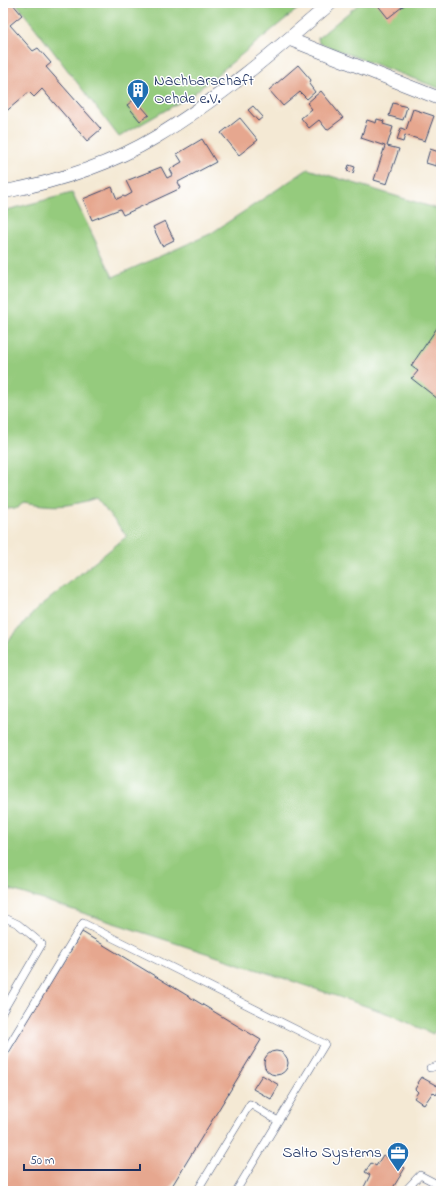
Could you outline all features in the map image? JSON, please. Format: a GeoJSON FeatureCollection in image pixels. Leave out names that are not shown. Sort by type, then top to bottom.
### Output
{"type":"FeatureCollection","features":[{"type":"Feature","properties":{"kind":"street"},"geometry":{"type":"LineString","coordinates":[[3,192],[70,175],[114,158],[156,138],[222,91],[289,39],[331,3]]}},
{"type":"Feature","properties":{"kind":"street"},"geometry":{"type":"LineString","coordinates":[[289,39],[441,99]]}},
{"type":"Feature","properties":{"kind":"lane"},"geometry":{"type":"LineString","coordinates":[[3,917],[18,924],[42,944],[3,1009]]}},
{"type":"Feature","properties":{"kind":"lane"},"geometry":{"type":"LineString","coordinates":[[3,1055],[83,923],[325,1044],[236,1191]]}},
{"type":"Feature","properties":{"kind":"lane"},"geometry":{"type":"LineString","coordinates":[[430,1068],[441,1065]]}},
{"type":"Feature","properties":{"kind":"lane"},"geometry":{"type":"LineString","coordinates":[[197,1191],[250,1104],[278,1121]]}},
{"type":"Feature","properties":{"kind":"lane"},"geometry":{"type":"LineString","coordinates":[[405,1191],[420,1175],[441,1186]]}},
{"type":"Feature","properties":{"kind":"green space"},"geometry":{"type":"Polygon","coordinates":[[[16,3],[305,3],[192,95],[119,137],[16,3]]]}},
{"type":"Feature","properties":{"kind":"green space"},"geometry":{"type":"Polygon","coordinates":[[[360,3],[441,3],[441,89],[319,43],[318,38],[360,3]]]}},
{"type":"Feature","properties":{"kind":"green space"},"geometry":{"type":"Polygon","coordinates":[[[308,169],[441,210],[441,1021],[433,1034],[389,1014],[3,887],[3,646],[37,609],[127,536],[96,498],[76,504],[60,506],[23,502],[18,508],[7,509],[3,506],[3,211],[72,193],[113,277],[210,234],[308,169]]]}},
{"type":"Feature","properties":{"kind":"building"},"geometry":{"type":"Polygon","coordinates":[[[3,3],[12,3],[22,15],[10,25],[33,51],[38,48],[51,63],[46,67],[101,129],[87,141],[42,89],[34,97],[29,92],[3,114],[3,3]]]}},
{"type":"Feature","properties":{"kind":"building"},"geometry":{"type":"Polygon","coordinates":[[[376,3],[407,3],[388,18],[376,3]]]}},
{"type":"Feature","properties":{"kind":"building"},"geometry":{"type":"Polygon","coordinates":[[[298,65],[311,80],[309,84],[315,92],[307,99],[300,92],[283,106],[269,90],[298,65]]]}},
{"type":"Feature","properties":{"kind":"building"},"geometry":{"type":"Polygon","coordinates":[[[321,91],[343,118],[327,130],[319,120],[309,128],[301,118],[312,109],[307,103],[321,91]]]}},
{"type":"Feature","properties":{"kind":"building","name":"Nachbarschaft Oehde e.V."},"geometry":{"type":"Polygon","coordinates":[[[135,99],[149,115],[140,121],[127,105],[135,99]]]}},
{"type":"Feature","properties":{"kind":"building"},"geometry":{"type":"Polygon","coordinates":[[[393,103],[407,107],[403,120],[389,116],[393,103]]]}},
{"type":"Feature","properties":{"kind":"building"},"geometry":{"type":"Polygon","coordinates":[[[253,106],[263,117],[258,121],[248,110],[253,106]]]}},
{"type":"Feature","properties":{"kind":"building"},"geometry":{"type":"Polygon","coordinates":[[[413,109],[434,116],[425,141],[405,135],[403,142],[397,140],[401,128],[406,130],[413,109]]]}},
{"type":"Feature","properties":{"kind":"building"},"geometry":{"type":"Polygon","coordinates":[[[240,118],[258,140],[239,155],[221,133],[240,118]]]}},
{"type":"Feature","properties":{"kind":"building"},"geometry":{"type":"Polygon","coordinates":[[[377,119],[384,121],[383,124],[393,127],[387,146],[399,149],[387,184],[374,180],[385,146],[361,138],[367,120],[376,123],[377,119]]]}},
{"type":"Feature","properties":{"kind":"building"},"geometry":{"type":"Polygon","coordinates":[[[202,139],[216,162],[178,182],[181,188],[123,215],[120,209],[92,220],[83,199],[112,187],[117,199],[123,196],[125,197],[132,193],[126,181],[161,167],[167,178],[173,175],[170,169],[182,162],[177,154],[202,139]]]}},
{"type":"Feature","properties":{"kind":"building"},"geometry":{"type":"Polygon","coordinates":[[[441,143],[441,157],[439,157],[436,166],[426,163],[430,149],[439,152],[441,143]]]}},
{"type":"Feature","properties":{"kind":"building"},"geometry":{"type":"Polygon","coordinates":[[[349,165],[355,167],[353,173],[347,171],[349,165]]]}},
{"type":"Feature","properties":{"kind":"building"},"geometry":{"type":"Polygon","coordinates":[[[165,221],[174,240],[162,246],[153,227],[165,221]]]}},
{"type":"Feature","properties":{"kind":"building"},"geometry":{"type":"Polygon","coordinates":[[[441,322],[441,395],[438,399],[411,378],[418,371],[411,366],[441,322]]]}},
{"type":"Feature","properties":{"kind":"building"},"geometry":{"type":"Polygon","coordinates":[[[82,932],[261,1040],[169,1191],[3,1191],[3,1062],[82,932]]]}},
{"type":"Feature","properties":{"kind":"building"},"geometry":{"type":"Polygon","coordinates":[[[276,1051],[285,1054],[288,1063],[285,1072],[276,1075],[267,1072],[264,1063],[267,1054],[276,1051]]]}},
{"type":"Feature","properties":{"kind":"building"},"geometry":{"type":"Polygon","coordinates":[[[262,1075],[279,1085],[271,1099],[253,1089],[262,1075]]]}},
{"type":"Feature","properties":{"kind":"building"},"geometry":{"type":"Polygon","coordinates":[[[421,1077],[441,1088],[436,1095],[433,1092],[424,1105],[414,1098],[418,1092],[415,1089],[418,1084],[417,1083],[421,1077]]]}},
{"type":"Feature","properties":{"kind":"building"},"geometry":{"type":"Polygon","coordinates":[[[383,1155],[405,1168],[391,1191],[371,1191],[364,1187],[370,1175],[365,1172],[371,1163],[376,1166],[383,1155]]]}},
{"type":"Feature","properties":{"kind":"place","name":"Nachbarschaft Oehde e.V."},"geometry":{"type":"Point","coordinates":[138,110]}},
{"type":"Feature","properties":{"kind":"place","name":"Salto Systems"},"geometry":{"type":"Point","coordinates":[398,1172]}}]}
